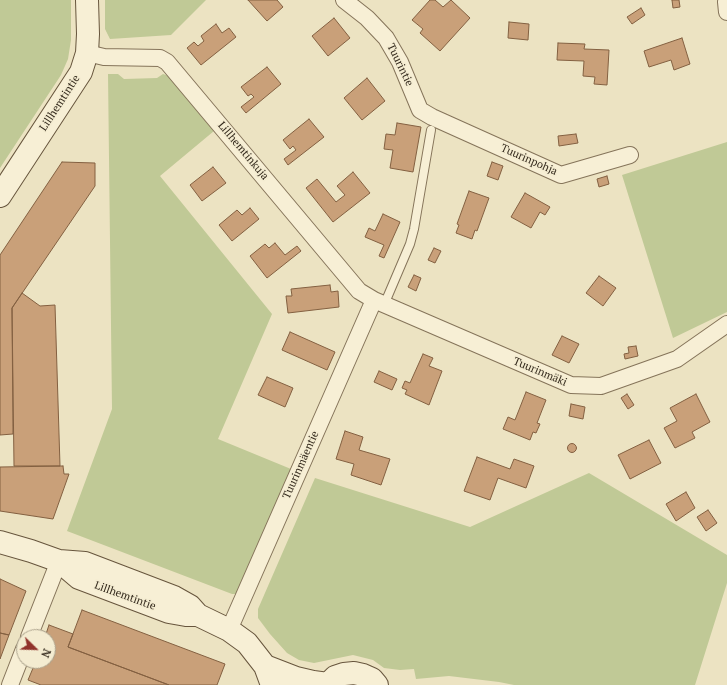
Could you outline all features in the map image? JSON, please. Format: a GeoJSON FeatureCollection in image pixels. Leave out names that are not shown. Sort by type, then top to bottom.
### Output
{"type":"FeatureCollection","features":[{"type":"Feature","properties":{"kind":"street","name":"Lillhemtintie"},"geometry":{"type":"LineString","coordinates":[[0,196],[80,72],[86,53],[88,34],[87,0]]}},
{"type":"Feature","properties":{"kind":"street","name":"Tuurintie"},"geometry":{"type":"LineString","coordinates":[[344,0],[367,18],[386,38],[400,62],[420,110],[432,124]]}},
{"type":"Feature","properties":{"kind":"street","name":"Lillhemtinkuja"},"geometry":{"type":"LineString","coordinates":[[86,53],[104,57],[160,58],[167,62],[354,286],[359,291],[379,303]]}},
{"type":"Feature","properties":{"kind":"street","name":"Tuurinpohja"},"geometry":{"type":"LineString","coordinates":[[432,124],[561,175],[630,155]]}},
{"type":"Feature","properties":{"kind":"street","name":"Tuurinmäki"},"geometry":{"type":"LineString","coordinates":[[379,303],[571,385],[601,386],[677,359],[727,324]]}},
{"type":"Feature","properties":{"kind":"street","name":"Tuurinmäentie"},"geometry":{"type":"LineString","coordinates":[[229,630],[379,303]]}},
{"type":"Feature","properties":{"kind":"street","name":"Lillhemtintie"},"geometry":{"type":"LineString","coordinates":[[0,542],[59,561],[79,578],[169,612],[186,616],[198,615],[229,630],[247,643],[268,676],[296,678],[328,684]]}},
{"type":"Feature","properties":{"kind":"street"},"geometry":{"type":"LineString","coordinates":[[31,629],[59,561]]}},
{"type":"Feature","properties":{"kind":"street"},"geometry":{"type":"LineString","coordinates":[[10,685],[16,669]]}},
{"type":"Feature","properties":{"kind":"street"},"geometry":{"type":"LineString","coordinates":[[328,684],[335,677],[354,673],[372,679],[377,685]]}},
{"type":"Feature","properties":{"kind":"lane","name":"Tuurinmäentie"},"geometry":{"type":"LineString","coordinates":[[379,303],[410,244],[414,229],[432,124]]}},
{"type":"Feature","properties":{"kind":"green space"},"geometry":{"type":"Polygon","coordinates":[[[0,0],[71,0],[71,40],[68,59],[61,75],[0,168],[0,0]]]}},
{"type":"Feature","properties":{"kind":"green space"},"geometry":{"type":"Polygon","coordinates":[[[105,0],[206,0],[171,35],[110,39],[105,29],[105,0]]]}},
{"type":"Feature","properties":{"kind":"green space"},"geometry":{"type":"Polygon","coordinates":[[[108,74],[118,74],[124,79],[157,78],[163,74],[172,77],[214,131],[160,176],[272,314],[218,439],[291,469],[239,594],[232,594],[67,531],[112,409],[108,74]]]}},
{"type":"Feature","properties":{"kind":"green space"},"geometry":{"type":"Polygon","coordinates":[[[727,142],[727,312],[673,338],[622,175],[727,142]]]}},
{"type":"Feature","properties":{"kind":"green space"},"geometry":{"type":"Polygon","coordinates":[[[589,473],[727,555],[727,583],[695,685],[514,685],[449,676],[416,679],[414,669],[400,670],[384,668],[373,660],[353,655],[314,663],[299,660],[287,653],[258,618],[258,609],[315,478],[470,527],[589,473]]]}},
{"type":"Feature","properties":{"kind":"building"},"geometry":{"type":"Polygon","coordinates":[[[248,0],[277,0],[283,7],[267,21],[248,0]]]}},
{"type":"Feature","properties":{"kind":"building"},"geometry":{"type":"Polygon","coordinates":[[[430,0],[435,0],[443,7],[451,0],[470,18],[440,51],[420,33],[423,29],[412,20],[430,0]]]}},
{"type":"Feature","properties":{"kind":"building"},"geometry":{"type":"Polygon","coordinates":[[[672,0],[679,0],[680,7],[673,8],[672,0]]]}},
{"type":"Feature","properties":{"kind":"building"},"geometry":{"type":"Polygon","coordinates":[[[641,8],[645,15],[632,24],[627,17],[641,8]]]}},
{"type":"Feature","properties":{"kind":"building"},"geometry":{"type":"Polygon","coordinates":[[[334,18],[350,38],[328,56],[312,36],[334,18]]]}},
{"type":"Feature","properties":{"kind":"building"},"geometry":{"type":"Polygon","coordinates":[[[509,22],[529,24],[528,40],[508,38],[509,22]]]}},
{"type":"Feature","properties":{"kind":"building"},"geometry":{"type":"Polygon","coordinates":[[[216,24],[222,33],[229,28],[236,37],[201,65],[187,48],[194,42],[198,46],[204,41],[201,36],[216,24]]]}},
{"type":"Feature","properties":{"kind":"building"},"geometry":{"type":"Polygon","coordinates":[[[682,38],[690,64],[674,70],[671,60],[649,67],[644,51],[682,38]]]}},
{"type":"Feature","properties":{"kind":"building"},"geometry":{"type":"Polygon","coordinates":[[[558,43],[585,44],[584,49],[609,50],[607,85],[594,84],[595,77],[583,76],[584,61],[557,60],[558,43]]]}},
{"type":"Feature","properties":{"kind":"building"},"geometry":{"type":"Polygon","coordinates":[[[267,67],[281,84],[246,113],[241,107],[254,97],[251,94],[248,96],[241,87],[267,67]]]}},
{"type":"Feature","properties":{"kind":"building"},"geometry":{"type":"Polygon","coordinates":[[[367,78],[385,101],[362,120],[344,98],[367,78]]]}},
{"type":"Feature","properties":{"kind":"building"},"geometry":{"type":"Polygon","coordinates":[[[309,119],[324,137],[288,165],[284,159],[296,150],[293,146],[290,149],[283,140],[309,119]]]}},
{"type":"Feature","properties":{"kind":"building"},"geometry":{"type":"Polygon","coordinates":[[[397,123],[421,127],[413,172],[390,168],[393,150],[384,149],[386,134],[395,135],[397,123]]]}},
{"type":"Feature","properties":{"kind":"building"},"geometry":{"type":"Polygon","coordinates":[[[576,134],[578,143],[559,146],[558,136],[576,134]]]}},
{"type":"Feature","properties":{"kind":"building"},"geometry":{"type":"Polygon","coordinates":[[[62,162],[95,163],[95,186],[12,308],[13,434],[0,435],[0,255],[62,162]]]}},
{"type":"Feature","properties":{"kind":"building"},"geometry":{"type":"Polygon","coordinates":[[[492,162],[503,166],[498,180],[487,176],[492,162]]]}},
{"type":"Feature","properties":{"kind":"building"},"geometry":{"type":"Polygon","coordinates":[[[213,167],[226,183],[202,201],[190,185],[213,167]]]}},
{"type":"Feature","properties":{"kind":"building"},"geometry":{"type":"Polygon","coordinates":[[[353,172],[370,193],[333,222],[306,188],[317,179],[336,202],[345,195],[337,186],[353,172]]]}},
{"type":"Feature","properties":{"kind":"building"},"geometry":{"type":"Polygon","coordinates":[[[607,176],[609,184],[599,187],[597,179],[607,176]]]}},
{"type":"Feature","properties":{"kind":"building"},"geometry":{"type":"Polygon","coordinates":[[[469,191],[489,198],[477,231],[475,230],[472,239],[456,233],[459,225],[457,224],[469,191]]]}},
{"type":"Feature","properties":{"kind":"building"},"geometry":{"type":"Polygon","coordinates":[[[525,193],[550,207],[545,215],[540,212],[531,228],[511,217],[525,193]]]}},
{"type":"Feature","properties":{"kind":"building"},"geometry":{"type":"Polygon","coordinates":[[[250,208],[259,219],[232,241],[219,225],[237,210],[242,215],[250,208]]]}},
{"type":"Feature","properties":{"kind":"building"},"geometry":{"type":"Polygon","coordinates":[[[383,214],[400,222],[384,258],[379,256],[384,245],[365,237],[369,228],[375,231],[383,214]]]}},
{"type":"Feature","properties":{"kind":"building"},"geometry":{"type":"Polygon","coordinates":[[[275,243],[285,255],[297,246],[301,251],[267,278],[250,256],[265,244],[269,248],[275,243]]]}},
{"type":"Feature","properties":{"kind":"building"},"geometry":{"type":"Polygon","coordinates":[[[434,248],[441,251],[435,263],[428,260],[434,248]]]}},
{"type":"Feature","properties":{"kind":"building"},"geometry":{"type":"Polygon","coordinates":[[[414,275],[421,278],[416,291],[408,287],[414,275]]]}},
{"type":"Feature","properties":{"kind":"building"},"geometry":{"type":"Polygon","coordinates":[[[599,276],[616,288],[603,306],[586,293],[599,276]]]}},
{"type":"Feature","properties":{"kind":"building"},"geometry":{"type":"Polygon","coordinates":[[[330,285],[331,292],[338,291],[339,307],[288,313],[286,296],[292,296],[291,289],[330,285]]]}},
{"type":"Feature","properties":{"kind":"building"},"geometry":{"type":"Polygon","coordinates":[[[22,293],[40,306],[55,305],[60,466],[14,466],[12,308],[22,293]]]}},
{"type":"Feature","properties":{"kind":"building"},"geometry":{"type":"Polygon","coordinates":[[[290,332],[335,352],[327,370],[282,350],[290,332]]]}},
{"type":"Feature","properties":{"kind":"building"},"geometry":{"type":"Polygon","coordinates":[[[562,336],[579,344],[569,363],[552,355],[562,336]]]}},
{"type":"Feature","properties":{"kind":"building"},"geometry":{"type":"Polygon","coordinates":[[[636,346],[638,356],[625,359],[624,354],[629,353],[628,347],[636,346]]]}},
{"type":"Feature","properties":{"kind":"building"},"geometry":{"type":"Polygon","coordinates":[[[423,354],[433,358],[429,366],[442,371],[429,405],[405,394],[407,390],[402,388],[405,381],[410,383],[423,354]]]}},
{"type":"Feature","properties":{"kind":"building"},"geometry":{"type":"Polygon","coordinates":[[[379,371],[397,379],[392,390],[374,382],[379,371]]]}},
{"type":"Feature","properties":{"kind":"building"},"geometry":{"type":"Polygon","coordinates":[[[267,377],[293,388],[285,407],[258,395],[267,377]]]}},
{"type":"Feature","properties":{"kind":"building"},"geometry":{"type":"Polygon","coordinates":[[[526,392],[546,400],[537,423],[540,424],[536,433],[533,432],[530,440],[503,429],[508,417],[515,420],[526,392]]]}},
{"type":"Feature","properties":{"kind":"building"},"geometry":{"type":"Polygon","coordinates":[[[627,394],[634,405],[628,409],[621,398],[627,394]]]}},
{"type":"Feature","properties":{"kind":"building"},"geometry":{"type":"Polygon","coordinates":[[[696,394],[710,422],[692,432],[695,438],[675,448],[664,428],[677,421],[670,408],[696,394]]]}},
{"type":"Feature","properties":{"kind":"building"},"geometry":{"type":"Polygon","coordinates":[[[571,404],[585,407],[583,419],[569,416],[571,404]]]}},
{"type":"Feature","properties":{"kind":"building"},"geometry":{"type":"Polygon","coordinates":[[[345,431],[363,437],[359,450],[390,459],[381,485],[351,475],[354,464],[336,459],[345,431]]]}},
{"type":"Feature","properties":{"kind":"building"},"geometry":{"type":"Polygon","coordinates":[[[649,440],[661,463],[630,479],[618,455],[649,440]]]}},
{"type":"Feature","properties":{"kind":"building"},"geometry":{"type":"Polygon","coordinates":[[[572,443],[577,448],[572,453],[567,448],[572,443]]]}},
{"type":"Feature","properties":{"kind":"building"},"geometry":{"type":"Polygon","coordinates":[[[477,457],[510,469],[514,459],[534,466],[526,488],[498,478],[490,500],[464,491],[477,457]]]}},
{"type":"Feature","properties":{"kind":"building"},"geometry":{"type":"Polygon","coordinates":[[[63,466],[64,474],[69,474],[53,519],[0,511],[0,467],[63,466]]]}},
{"type":"Feature","properties":{"kind":"building"},"geometry":{"type":"Polygon","coordinates":[[[686,492],[695,508],[676,521],[666,504],[686,492]]]}},
{"type":"Feature","properties":{"kind":"building"},"geometry":{"type":"Polygon","coordinates":[[[708,510],[717,523],[706,531],[697,517],[708,510]]]}},
{"type":"Feature","properties":{"kind":"building"},"geometry":{"type":"Polygon","coordinates":[[[0,579],[26,591],[9,635],[0,633],[0,579]]]}},
{"type":"Feature","properties":{"kind":"building"},"geometry":{"type":"Polygon","coordinates":[[[82,610],[225,664],[217,685],[169,685],[68,647],[82,610]]]}},
{"type":"Feature","properties":{"kind":"building"},"geometry":{"type":"Polygon","coordinates":[[[49,625],[73,634],[68,647],[169,685],[41,685],[28,680],[33,669],[56,669],[56,629],[48,629],[49,625]]]}},
{"type":"Feature","properties":{"kind":"building"},"geometry":{"type":"Polygon","coordinates":[[[0,633],[9,635],[0,659],[0,633]]]}}]}
